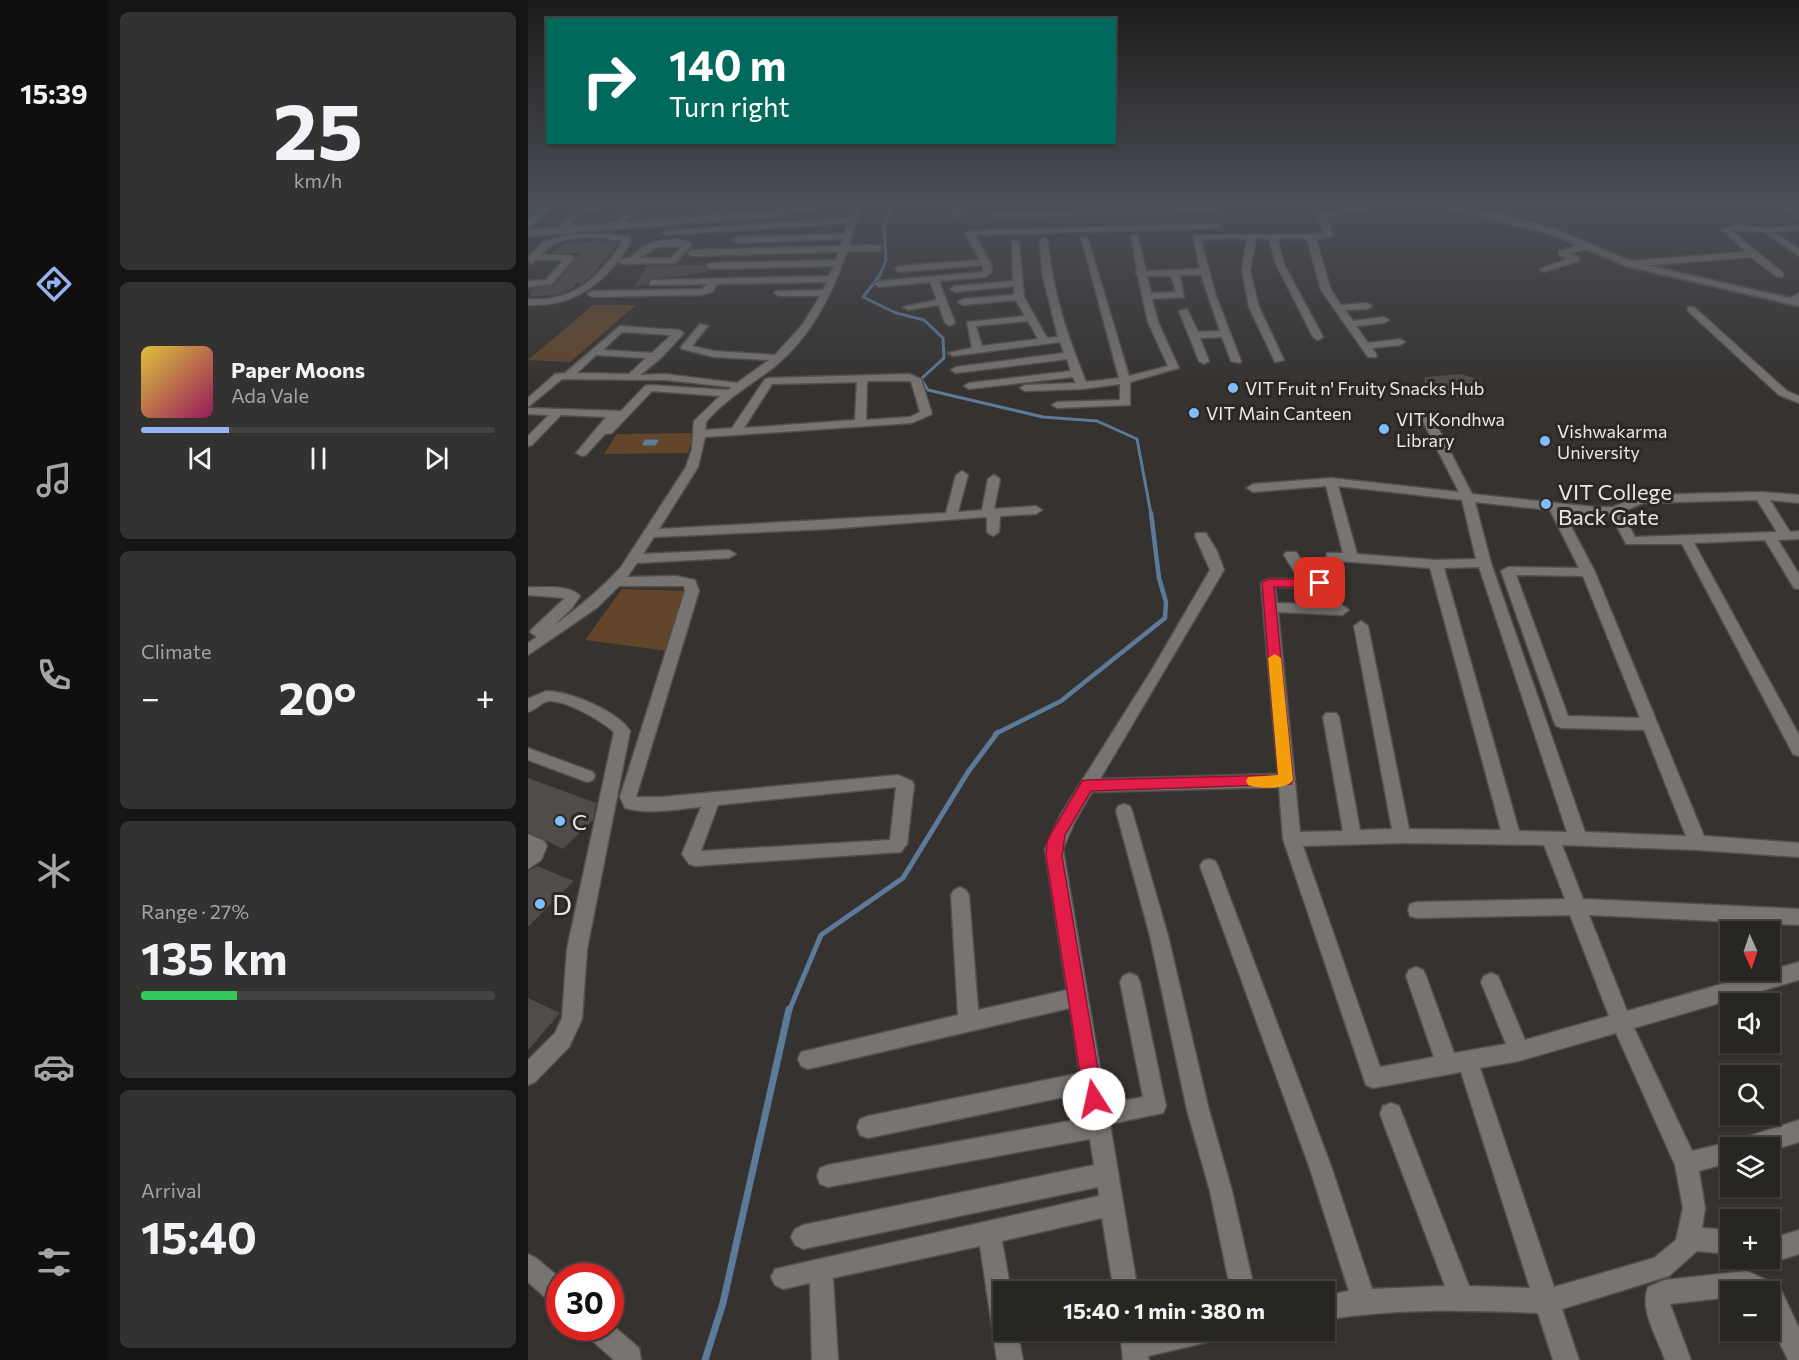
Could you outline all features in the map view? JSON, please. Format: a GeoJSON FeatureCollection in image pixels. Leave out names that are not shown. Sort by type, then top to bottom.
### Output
{"type":"FeatureCollection","features":[{"type":"Feature","properties":{"kind":"street"},"geometry":{"type":"LineString","coordinates":[[528,293],[532,284],[549,282],[563,266]]}},
{"type":"Feature","properties":{"kind":"street"},"geometry":{"type":"LineString","coordinates":[[528,302],[560,302],[586,289],[604,275],[610,266]]}},
{"type":"Feature","properties":{"kind":"street"},"geometry":{"type":"LineString","coordinates":[[528,650],[593,604],[615,582],[633,559],[692,467],[698,449],[700,421],[736,389],[778,358],[801,335],[836,266]]}},
{"type":"Feature","properties":{"kind":"street"},"geometry":{"type":"LineString","coordinates":[[899,269],[930,266]]}},
{"type":"Feature","properties":{"kind":"street"},"geometry":{"type":"LineString","coordinates":[[879,284],[985,274],[988,272],[987,266]]}},
{"type":"Feature","properties":{"kind":"street"},"geometry":{"type":"LineString","coordinates":[[1016,266],[1019,297],[1044,341]]}},
{"type":"Feature","properties":{"kind":"street"},"geometry":{"type":"LineString","coordinates":[[1046,266],[1063,339],[1082,386]]}},
{"type":"Feature","properties":{"kind":"street"},"geometry":{"type":"LineString","coordinates":[[1057,405],[1126,403],[1125,380],[1092,266]]}},
{"type":"Feature","properties":{"kind":"street"},"geometry":{"type":"LineString","coordinates":[[984,384],[1000,389],[1082,386],[1125,380],[1174,368],[1153,322],[1139,266]]}},
{"type":"Feature","properties":{"kind":"street"},"geometry":{"type":"LineString","coordinates":[[1204,266],[1224,334],[1236,361]]}},
{"type":"Feature","properties":{"kind":"street"},"geometry":{"type":"LineString","coordinates":[[1247,266],[1254,307],[1280,360]]}},
{"type":"Feature","properties":{"kind":"street"},"geometry":{"type":"LineString","coordinates":[[1281,266],[1318,336]]}},
{"type":"Feature","properties":{"kind":"street"},"geometry":{"type":"LineString","coordinates":[[1319,266],[1326,290],[1372,355]]}},
{"type":"Feature","properties":{"kind":"street"},"geometry":{"type":"LineString","coordinates":[[1544,269],[1551,266]]}},
{"type":"Feature","properties":{"kind":"street"},"geometry":{"type":"LineString","coordinates":[[1646,266],[1796,300]]}},
{"type":"Feature","properties":{"kind":"street"},"geometry":{"type":"LineString","coordinates":[[1768,266],[1780,276]]}},
{"type":"Feature","properties":{"kind":"street"},"geometry":{"type":"LineString","coordinates":[[1140,274],[1205,272]]}},
{"type":"Feature","properties":{"kind":"street"},"geometry":{"type":"LineString","coordinates":[[1146,296],[1181,295],[1175,273]]}},
{"type":"Feature","properties":{"kind":"street"},"geometry":{"type":"LineString","coordinates":[[653,283],[831,279]]}},
{"type":"Feature","properties":{"kind":"street"},"geometry":{"type":"LineString","coordinates":[[934,280],[950,323]]}},
{"type":"Feature","properties":{"kind":"street"},"geometry":{"type":"LineString","coordinates":[[592,294],[702,292],[709,290],[714,282]]}},
{"type":"Feature","properties":{"kind":"street"},"geometry":{"type":"LineString","coordinates":[[955,289],[1017,283]]}},
{"type":"Feature","properties":{"kind":"street"},"geometry":{"type":"LineString","coordinates":[[779,293],[824,293]]}},
{"type":"Feature","properties":{"kind":"street"},"geometry":{"type":"LineString","coordinates":[[963,303],[1019,297]]}},
{"type":"Feature","properties":{"kind":"street"},"geometry":{"type":"LineString","coordinates":[[908,307],[942,302]]}},
{"type":"Feature","properties":{"kind":"street"},"geometry":{"type":"LineString","coordinates":[[1337,308],[1366,306]]}},
{"type":"Feature","properties":{"kind":"street"},"geometry":{"type":"LineString","coordinates":[[1691,309],[1783,393],[1799,400]]}},
{"type":"Feature","properties":{"kind":"street"},"geometry":{"type":"LineString","coordinates":[[1184,311],[1204,361]]}},
{"type":"Feature","properties":{"kind":"street"},"geometry":{"type":"LineString","coordinates":[[962,315],[1027,313]]}},
{"type":"Feature","properties":{"kind":"street"},"geometry":{"type":"LineString","coordinates":[[978,350],[970,324],[1027,313]]}},
{"type":"Feature","properties":{"kind":"street"},"geometry":{"type":"LineString","coordinates":[[1348,324],[1384,320]]}},
{"type":"Feature","properties":{"kind":"street"},"geometry":{"type":"LineString","coordinates":[[703,326],[686,347],[714,354],[778,358]]}},
{"type":"Feature","properties":{"kind":"street"},"geometry":{"type":"LineString","coordinates":[[569,375],[620,329],[679,333],[632,377]]}},
{"type":"Feature","properties":{"kind":"street"},"geometry":{"type":"LineString","coordinates":[[1194,335],[1224,334]]}},
{"type":"Feature","properties":{"kind":"street"},"geometry":{"type":"LineString","coordinates":[[953,353],[1063,339]]}},
{"type":"Feature","properties":{"kind":"street"},"geometry":{"type":"LineString","coordinates":[[1365,346],[1400,342]]}},
{"type":"Feature","properties":{"kind":"street"},"geometry":{"type":"LineString","coordinates":[[594,352],[657,356]]}},
{"type":"Feature","properties":{"kind":"street"},"geometry":{"type":"LineString","coordinates":[[956,370],[1071,355]]}},
{"type":"Feature","properties":{"kind":"street"},"geometry":{"type":"LineString","coordinates":[[969,386],[1078,373]]}},
{"type":"Feature","properties":{"kind":"street"},"geometry":{"type":"LineString","coordinates":[[528,404],[555,379],[569,375],[651,378],[663,382],[736,389]]}},
{"type":"Feature","properties":{"kind":"street"},"geometry":{"type":"LineString","coordinates":[[698,434],[735,432],[912,420],[926,414],[916,379],[909,377],[769,381],[735,432]]}},
{"type":"Feature","properties":{"kind":"street"},"geometry":{"type":"LineString","coordinates":[[582,453],[651,378]]}},
{"type":"Feature","properties":{"kind":"street"},"geometry":{"type":"LineString","coordinates":[[860,423],[862,378]]}},
{"type":"Feature","properties":{"kind":"street"},"geometry":{"type":"LineString","coordinates":[[608,431],[616,415],[649,388],[736,389]]}},
{"type":"Feature","properties":{"kind":"street"},"geometry":{"type":"LineString","coordinates":[[528,411],[616,415]]}},
{"type":"Feature","properties":{"kind":"street"},"geometry":{"type":"LineString","coordinates":[[528,443],[558,412]]}},
{"type":"Feature","properties":{"kind":"street"},"geometry":{"type":"LineString","coordinates":[[1427,418],[1468,498],[1484,563],[1578,838]]}},
{"type":"Feature","properties":{"kind":"street"},"geometry":{"type":"LineString","coordinates":[[951,516],[962,475]]}},
{"type":"Feature","properties":{"kind":"street"},"geometry":{"type":"LineString","coordinates":[[993,532],[991,514],[994,479]]}},
{"type":"Feature","properties":{"kind":"street"},"geometry":{"type":"LineString","coordinates":[[1331,482],[1346,544],[1352,558]]}},
{"type":"Feature","properties":{"kind":"street"},"geometry":{"type":"LineString","coordinates":[[1253,488],[1331,482],[1468,498],[1615,511],[1641,499],[1761,496],[1799,499]]}},
{"type":"Feature","properties":{"kind":"street"},"geometry":{"type":"LineString","coordinates":[[1761,496],[1792,536]]}},
{"type":"Feature","properties":{"kind":"street"},"geometry":{"type":"LineString","coordinates":[[1554,506],[1588,572],[1698,843]]}},
{"type":"Feature","properties":{"kind":"street"},"geometry":{"type":"LineString","coordinates":[[650,533],[828,525],[1036,510]]}},
{"type":"Feature","properties":{"kind":"street"},"geometry":{"type":"LineString","coordinates":[[1615,511],[1631,541],[1792,536]]}},
{"type":"Feature","properties":{"kind":"street"},"geometry":{"type":"LineString","coordinates":[[1124,1281],[1053,849],[1058,833],[1148,690],[1217,570],[1201,536]]}},
{"type":"Feature","properties":{"kind":"street"},"geometry":{"type":"LineString","coordinates":[[1769,536],[1799,585]]}},
{"type":"Feature","properties":{"kind":"street"},"geometry":{"type":"LineString","coordinates":[[1686,540],[1799,750]]}},
{"type":"Feature","properties":{"kind":"street"},"geometry":{"type":"LineString","coordinates":[[633,559],[729,554]]}},
{"type":"Feature","properties":{"kind":"street"},"geometry":{"type":"LineString","coordinates":[[1291,555],[1308,583]]}},
{"type":"Feature","properties":{"kind":"street"},"geometry":{"type":"LineString","coordinates":[[1484,563],[1436,564],[1332,556],[1332,584],[1268,583],[1292,839],[1372,1078],[1519,1051],[1799,971]]}},
{"type":"Feature","properties":{"kind":"street"},"geometry":{"type":"LineString","coordinates":[[1436,564],[1512,838]]}},
{"type":"Feature","properties":{"kind":"street"},"geometry":{"type":"LineString","coordinates":[[1588,572],[1508,571],[1562,722],[1649,724]]}},
{"type":"Feature","properties":{"kind":"street"},"geometry":{"type":"LineString","coordinates":[[615,582],[676,580],[690,583],[692,591],[628,797],[631,803],[642,805],[898,782],[906,784],[898,844],[895,847],[695,859],[691,854],[712,799]]}},
{"type":"Feature","properties":{"kind":"street"},"geometry":{"type":"LineString","coordinates":[[528,591],[564,593],[573,596],[532,633]]}},
{"type":"Feature","properties":{"kind":"street"},"geometry":{"type":"LineString","coordinates":[[1270,607],[1342,610]]}},
{"type":"Feature","properties":{"kind":"street"},"geometry":{"type":"LineString","coordinates":[[1361,626],[1402,836]]}},
{"type":"Feature","properties":{"kind":"street"},"geometry":{"type":"LineString","coordinates":[[532,633],[554,632]]}},
{"type":"Feature","properties":{"kind":"street"},"geometry":{"type":"LineString","coordinates":[[528,707],[548,696],[560,697],[616,723],[622,731],[578,949],[572,1019],[562,1040],[528,1075]]}},
{"type":"Feature","properties":{"kind":"street"},"geometry":{"type":"LineString","coordinates":[[1331,717],[1353,838]]}},
{"type":"Feature","properties":{"kind":"street"},"geometry":{"type":"LineString","coordinates":[[528,754],[587,776]]}},
{"type":"Feature","properties":{"kind":"street"},"geometry":{"type":"LineString","coordinates":[[1087,786],[1286,780]]}},
{"type":"Feature","properties":{"kind":"street"},"geometry":{"type":"LineString","coordinates":[[1124,811],[1159,936],[1240,1281]]}},
{"type":"Feature","properties":{"kind":"street"},"geometry":{"type":"LineString","coordinates":[[1292,839],[1402,836],[1578,838],[1799,850]]}},
{"type":"Feature","properties":{"kind":"street"},"geometry":{"type":"LineString","coordinates":[[1335,1306],[1364,1301],[1462,1298],[1548,1301],[1661,1268],[1687,1246],[1694,1208],[1686,1164],[1621,1022],[1550,838]]}},
{"type":"Feature","properties":{"kind":"street"},"geometry":{"type":"LineString","coordinates":[[528,841],[538,846],[535,855],[528,862]]}},
{"type":"Feature","properties":{"kind":"street"},"geometry":{"type":"LineString","coordinates":[[1209,866],[1320,1166],[1364,1301]]}},
{"type":"Feature","properties":{"kind":"street"},"geometry":{"type":"LineString","coordinates":[[960,896],[969,1022]]}},
{"type":"Feature","properties":{"kind":"street"},"geometry":{"type":"LineString","coordinates":[[1417,910],[1577,907],[1799,917]]}},
{"type":"Feature","properties":{"kind":"street"},"geometry":{"type":"LineString","coordinates":[[1416,976],[1457,1061],[1548,1301],[1566,1360]]}},
{"type":"Feature","properties":{"kind":"street"},"geometry":{"type":"LineString","coordinates":[[828,1176],[1097,1122],[1155,1107],[1130,982]]}},
{"type":"Feature","properties":{"kind":"street"},"geometry":{"type":"LineString","coordinates":[[1491,982],[1519,1051]]}},
{"type":"Feature","properties":{"kind":"street"},"geometry":{"type":"LineString","coordinates":[[808,1059],[1077,997]]}},
{"type":"Feature","properties":{"kind":"street"},"geometry":{"type":"LineString","coordinates":[[868,1126],[1090,1081]]}},
{"type":"Feature","properties":{"kind":"street"},"geometry":{"type":"LineString","coordinates":[[1391,1114],[1462,1298]]}},
{"type":"Feature","properties":{"kind":"street"},"geometry":{"type":"LineString","coordinates":[[1779,1137],[1799,1131]]}},
{"type":"Feature","properties":{"kind":"street"},"geometry":{"type":"LineString","coordinates":[[1686,1164],[1720,1154]]}},
{"type":"Feature","properties":{"kind":"street"},"geometry":{"type":"LineString","coordinates":[[803,1237],[1106,1174]]}},
{"type":"Feature","properties":{"kind":"street"},"geometry":{"type":"LineString","coordinates":[[783,1277],[1111,1205]]}},
{"type":"Feature","properties":{"kind":"street"},"geometry":{"type":"LineString","coordinates":[[989,1232],[997,1281]]}},
{"type":"Feature","properties":{"kind":"street"},"geometry":{"type":"LineString","coordinates":[[1688,1239],[1720,1241]]}},
{"type":"Feature","properties":{"kind":"street"},"geometry":{"type":"LineString","coordinates":[[1780,1247],[1799,1242]]}},
{"type":"Feature","properties":{"kind":"street"},"geometry":{"type":"LineString","coordinates":[[528,1266],[546,1282]]}},
{"type":"Feature","properties":{"kind":"street"},"geometry":{"type":"LineString","coordinates":[[821,1269],[825,1360]]}},
{"type":"Feature","properties":{"kind":"street"},"geometry":{"type":"LineString","coordinates":[[1678,1360],[1659,1310],[1657,1296],[1665,1292],[1720,1285]]}},
{"type":"Feature","properties":{"kind":"street"},"geometry":{"type":"LineString","coordinates":[[1780,1316],[1799,1355]]}},
{"type":"Feature","properties":{"kind":"street"},"geometry":{"type":"LineString","coordinates":[[612,1341],[630,1357]]}},
{"type":"Feature","properties":{"kind":"street"},"geometry":{"type":"LineString","coordinates":[[1007,1341],[1010,1360]]}},
{"type":"Feature","properties":{"kind":"street"},"geometry":{"type":"LineString","coordinates":[[1134,1346],[1157,1341]]}},
{"type":"Feature","properties":{"kind":"shaded area"},"geometry":{"type":"Polygon","coordinates":[[[593,305],[636,305],[570,362],[528,360],[593,305]]]}},
{"type":"Feature","properties":{"kind":"shaded area"},"geometry":{"type":"Polygon","coordinates":[[[693,433],[688,453],[604,454],[617,434],[693,433]]]}},
{"type":"Feature","properties":{"kind":"shaded area"},"geometry":{"type":"Polygon","coordinates":[[[622,589],[688,591],[669,651],[585,640],[622,589]]]}},
{"type":"Feature","properties":{"kind":"building"},"geometry":{"type":"Polygon","coordinates":[[[569,266],[600,266],[583,283],[576,283],[572,289],[561,294],[531,297],[528,289],[554,285],[569,266]]]}},
{"type":"Feature","properties":{"kind":"building"},"geometry":{"type":"Polygon","coordinates":[[[647,266],[705,266],[709,271],[679,277],[652,278],[648,280],[648,284],[634,287],[647,266]]]}},
{"type":"Feature","properties":{"kind":"building"},"geometry":{"type":"Polygon","coordinates":[[[1461,374],[1480,380],[1487,395],[1475,395],[1477,399],[1440,396],[1438,392],[1427,391],[1424,377],[1461,374]]]}},
{"type":"Feature","properties":{"kind":"building","name":"C"},"geometry":{"type":"Polygon","coordinates":[[[528,778],[596,803],[593,820],[563,849],[528,832],[528,778]]]}},
{"type":"Feature","properties":{"kind":"building","name":"D"},"geometry":{"type":"Polygon","coordinates":[[[537,866],[574,881],[528,927],[528,871],[537,866]]]}},
{"type":"Feature","properties":{"kind":"building"},"geometry":{"type":"Polygon","coordinates":[[[528,998],[560,1013],[528,1050],[528,998]]]}},
{"type":"Feature","properties":{"kind":"waterway"},"geometry":{"type":"LineString","coordinates":[[883,266],[880,275],[863,297],[896,313],[924,320],[943,338],[944,358],[921,379],[928,390],[1043,417],[1097,421],[1137,439],[1151,514]]}},
{"type":"Feature","properties":{"kind":"waterway"},"geometry":{"type":"LineString","coordinates":[[646,441],[657,441],[655,444],[644,444],[646,441]]}},
{"type":"Feature","properties":{"kind":"waterway"},"geometry":{"type":"LineString","coordinates":[[997,733],[1061,701],[1165,618],[1166,602],[1159,578],[1151,513]]}},
{"type":"Feature","properties":{"kind":"waterway"},"geometry":{"type":"LineString","coordinates":[[789,1011],[821,935],[903,878],[968,772],[997,733]]}},
{"type":"Feature","properties":{"kind":"waterway"},"geometry":{"type":"LineString","coordinates":[[705,1360],[723,1303],[789,1009]]}},
{"type":"Feature","properties":{"kind":"slow traffic"},"geometry":{"type":"LineString","coordinates":[[1254,781],[1286,780],[1275,658]]}},
{"type":"Feature","properties":{"kind":"place","name":"VIT Fruit n' Fruity Snacks Hub"},"geometry":{"type":"Point","coordinates":[1233,388]}},
{"type":"Feature","properties":{"kind":"place","name":"VIT Main Canteen"},"geometry":{"type":"Point","coordinates":[1194,413]}},
{"type":"Feature","properties":{"kind":"place","name":"VIT Kondhwa Library"},"geometry":{"type":"Point","coordinates":[1384,429]}},
{"type":"Feature","properties":{"kind":"place","name":"Vishwakarma University"},"geometry":{"type":"Point","coordinates":[1545,441]}},
{"type":"Feature","properties":{"kind":"place","name":"VIT College Back Gate"},"geometry":{"type":"Point","coordinates":[1546,504]}},
{"type":"Feature","properties":{"kind":"place","name":"C"},"geometry":{"type":"Point","coordinates":[560,821]}},
{"type":"Feature","properties":{"kind":"place","name":"D"},"geometry":{"type":"Point","coordinates":[540,904]}},
{"type":"Feature","properties":{"kind":"route"},"geometry":{"type":"LineString","coordinates":[[1094,1099],[1054,856],[1054,842],[1087,786],[1286,780],[1268,583],[1320,583]]}}]}
